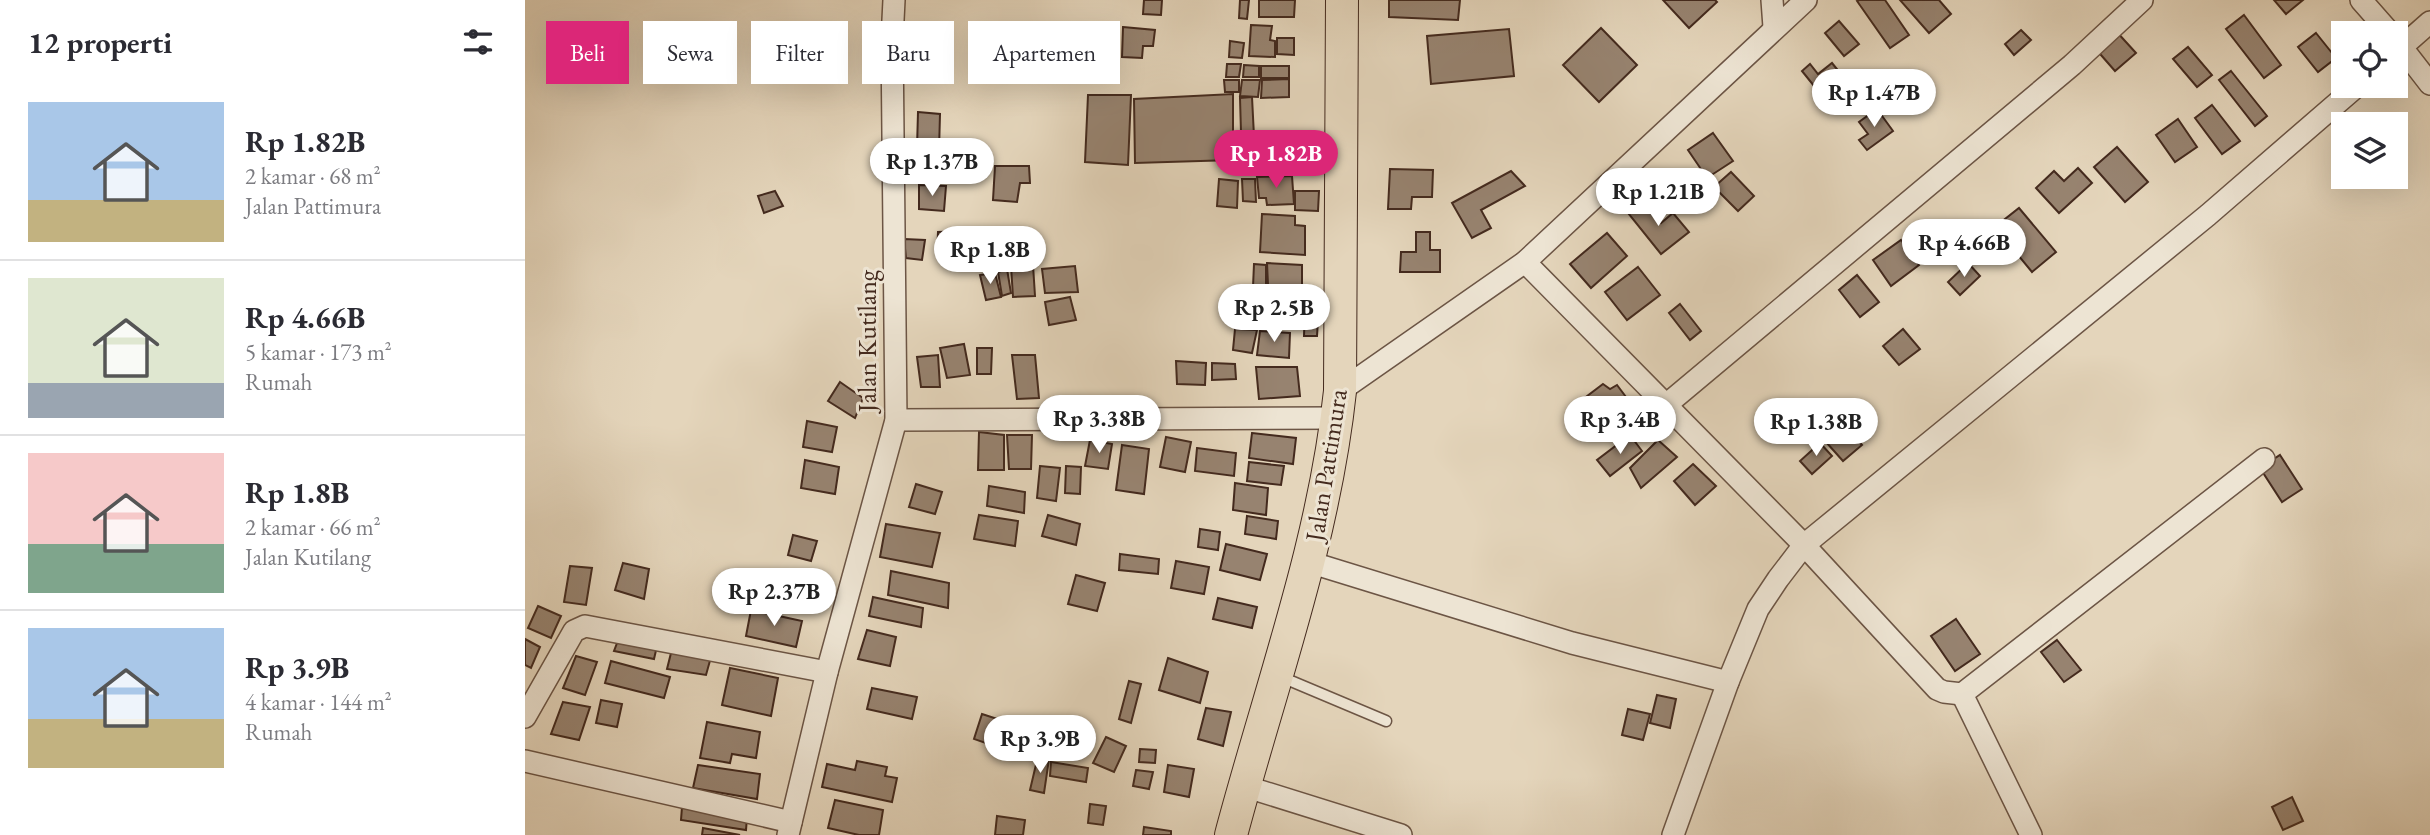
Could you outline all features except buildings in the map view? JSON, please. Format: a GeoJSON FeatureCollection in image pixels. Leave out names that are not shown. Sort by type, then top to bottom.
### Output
{"type":"FeatureCollection","features":[{"type":"Feature","properties":{"kind":"main road","name":"Jalan Pattimura"},"geometry":{"type":"LineString","coordinates":[[1231,835],[1309,562],[1331,461],[1339,404],[1342,0]]}},
{"type":"Feature","properties":{"kind":"street","name":"Jalan Kutilang"},"geometry":{"type":"LineString","coordinates":[[790,828],[827,673],[896,420],[892,54],[894,0]]}},
{"type":"Feature","properties":{"kind":"street"},"geometry":{"type":"LineString","coordinates":[[1772,0],[1774,27]]}},
{"type":"Feature","properties":{"kind":"street"},"geometry":{"type":"LineString","coordinates":[[896,420],[1339,404],[1525,261],[1806,0]]}},
{"type":"Feature","properties":{"kind":"street"},"geometry":{"type":"LineString","coordinates":[[1666,404],[2072,65],[2142,0]]}},
{"type":"Feature","properties":{"kind":"street"},"geometry":{"type":"LineString","coordinates":[[2361,0],[2378,21]]}},
{"type":"Feature","properties":{"kind":"street"},"geometry":{"type":"LineString","coordinates":[[2408,36],[2430,22]]}},
{"type":"Feature","properties":{"kind":"street"},"geometry":{"type":"LineString","coordinates":[[2408,57],[2430,84]]}},
{"type":"Feature","properties":{"kind":"street"},"geometry":{"type":"LineString","coordinates":[[1673,835],[1728,682],[1759,609],[1777,579],[1804,545],[2208,215],[2343,98]]}},
{"type":"Feature","properties":{"kind":"street"},"geometry":{"type":"LineString","coordinates":[[1525,261],[1804,545],[1937,689],[1944,692],[1962,694],[2264,459]]}},
{"type":"Feature","properties":{"kind":"street"},"geometry":{"type":"LineString","coordinates":[[1309,562],[1572,643],[1728,682]]}},
{"type":"Feature","properties":{"kind":"street"},"geometry":{"type":"LineString","coordinates":[[525,717],[575,631],[585,626],[827,673]]}},
{"type":"Feature","properties":{"kind":"street"},"geometry":{"type":"LineString","coordinates":[[1962,694],[2031,835]]}},
{"type":"Feature","properties":{"kind":"street"},"geometry":{"type":"LineString","coordinates":[[525,761],[790,828]]}},
{"type":"Feature","properties":{"kind":"street"},"geometry":{"type":"LineString","coordinates":[[1244,786],[1401,835]]}},
{"type":"Feature","properties":{"kind":"lane"},"geometry":{"type":"LineString","coordinates":[[1276,674],[1386,721]]}}]}
